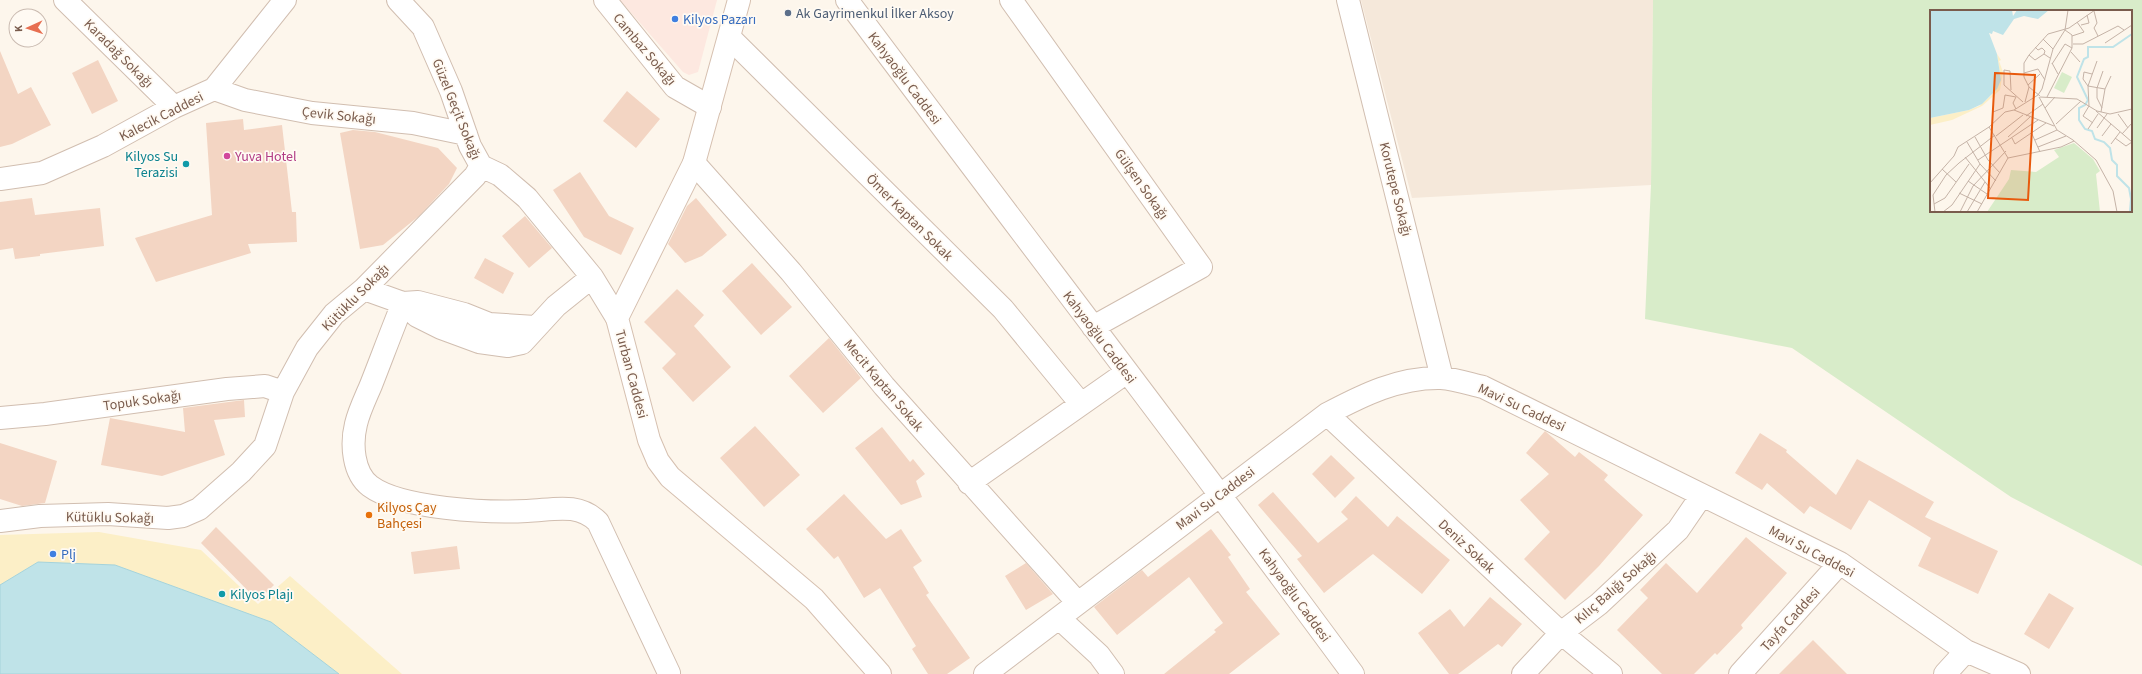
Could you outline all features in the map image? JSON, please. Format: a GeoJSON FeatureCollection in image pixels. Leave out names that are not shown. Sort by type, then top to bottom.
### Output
{"type":"FeatureCollection","features":[{"type":"Feature","properties":{"kind":"street","name":"Karadağ Sokağı"},"geometry":{"type":"LineString","coordinates":[[66,0],[174,107]]}},
{"type":"Feature","properties":{"kind":"street","name":"Kalecik Caddesi"},"geometry":{"type":"LineString","coordinates":[[0,179],[42,173],[103,146],[174,107],[214,89],[285,0]]}},
{"type":"Feature","properties":{"kind":"street","name":"Güzel Geçit Sokağı"},"geometry":{"type":"LineString","coordinates":[[398,0],[422,27],[451,91],[466,134],[481,166],[500,176],[528,198],[592,277],[617,318]]}},
{"type":"Feature","properties":{"kind":"street","name":"Cambaz Sokağı"},"geometry":{"type":"LineString","coordinates":[[605,0],[675,87],[710,107]]}},
{"type":"Feature","properties":{"kind":"street","name":"Turban Caddesi"},"geometry":{"type":"LineString","coordinates":[[740,0],[694,163],[617,318],[649,440],[658,461],[670,477],[814,599],[880,674]]}},
{"type":"Feature","properties":{"kind":"street","name":"Kahyaoğlu Caddesi"},"geometry":{"type":"LineString","coordinates":[[846,0],[1092,327],[1220,493],[1353,674]]}},
{"type":"Feature","properties":{"kind":"street","name":"Gülşen Sokağı"},"geometry":{"type":"LineString","coordinates":[[1011,0],[1201,267],[1092,327]]}},
{"type":"Feature","properties":{"kind":"street","name":"Korutepe Sokağı"},"geometry":{"type":"LineString","coordinates":[[1348,0],[1402,210],[1442,378]]}},
{"type":"Feature","properties":{"kind":"street","name":"Ömer Kaptan Sokak"},"geometry":{"type":"LineString","coordinates":[[730,38],[1003,309],[1081,404]]}},
{"type":"Feature","properties":{"kind":"street","name":"Çevik Sokağı"},"geometry":{"type":"LineString","coordinates":[[214,89],[245,100],[312,114],[413,123],[466,134]]}},
{"type":"Feature","properties":{"kind":"street","name":"Mecit Kaptan Sokak"},"geometry":{"type":"LineString","coordinates":[[694,163],[791,272],[884,386],[969,483],[1078,603]]}},
{"type":"Feature","properties":{"kind":"street","name":"Kütüklu Sokağı"},"geometry":{"type":"LineString","coordinates":[[0,521],[40,516],[100,514],[168,518],[183,516],[199,509],[241,472],[265,446],[283,392],[307,348],[334,314],[364,289],[475,176],[481,166]]}},
{"type":"Feature","properties":{"kind":"street"},"geometry":{"type":"LineString","coordinates":[[364,289],[403,303],[417,316],[441,328],[479,342],[508,346],[522,343],[535,328],[592,277]]}},
{"type":"Feature","properties":{"kind":"street"},"geometry":{"type":"LineString","coordinates":[[403,303],[356,424],[354,452],[356,467],[362,478],[370,486],[383,493],[403,500],[423,504],[489,510],[526,511],[561,508],[581,510],[590,513],[598,522],[669,673]]}},
{"type":"Feature","properties":{"kind":"street"},"geometry":{"type":"LineString","coordinates":[[969,483],[1127,372]]}},
{"type":"Feature","properties":{"kind":"street","name":"Mavi Su Caddesi"},"geometry":{"type":"LineString","coordinates":[[985,674],[1060,619],[1078,603],[1220,493],[1327,414],[1366,394],[1407,380],[1442,378],[1483,387],[1840,563],[1966,651],[2019,674]]}},
{"type":"Feature","properties":{"kind":"street","name":"Topuk Sokağı"},"geometry":{"type":"LineString","coordinates":[[0,418],[45,414],[227,389],[265,386],[283,392]]}},
{"type":"Feature","properties":{"kind":"street","name":"Deniz Sokak"},"geometry":{"type":"LineString","coordinates":[[1327,414],[1561,633],[1611,674]]}},
{"type":"Feature","properties":{"kind":"street","name":"Kılıç Balığı Sokağı"},"geometry":{"type":"LineString","coordinates":[[1523,674],[1561,633],[1599,604],[1678,530],[1702,495]]}},
{"type":"Feature","properties":{"kind":"street","name":"Tayfa Caddesi"},"geometry":{"type":"LineString","coordinates":[[1740,674],[1840,563]]}},
{"type":"Feature","properties":{"kind":"street"},"geometry":{"type":"LineString","coordinates":[[1060,619],[1099,655],[1113,674]]}},
{"type":"Feature","properties":{"kind":"street"},"geometry":{"type":"LineString","coordinates":[[1945,674],[1966,651]]}},
{"type":"Feature","properties":{"kind":"shaded area","name":"Kilyos Pazarı"},"geometry":{"type":"Polygon","coordinates":[[[620,0],[717,0],[698,72],[689,75],[683,72],[620,0]]]}},
{"type":"Feature","properties":{"kind":"shaded area"},"geometry":{"type":"Polygon","coordinates":[[[1361,0],[1653,0],[1651,185],[1412,198],[1361,0]]]}},
{"type":"Feature","properties":{"kind":"green space"},"geometry":{"type":"Polygon","coordinates":[[[1653,0],[2142,0],[2142,566],[2011,497],[1792,348],[1645,319],[1651,185],[1653,0]]]}},
{"type":"Feature","properties":{"kind":"sand","name":"Kilyos Plajı"},"geometry":{"type":"Polygon","coordinates":[[[99,532],[201,550],[258,604],[290,576],[402,674],[339,674],[271,622],[115,565],[38,562],[0,585],[0,535],[99,532]]]}},
{"type":"Feature","properties":{"kind":"water"},"geometry":{"type":"Polygon","coordinates":[[[38,562],[115,565],[271,622],[339,674],[0,674],[0,585],[38,562]]]}},
{"type":"Feature","properties":{"kind":"building"},"geometry":{"type":"Polygon","coordinates":[[[0,51],[18,94],[31,87],[51,125],[12,144],[0,147],[0,51]]]}},
{"type":"Feature","properties":{"kind":"building"},"geometry":{"type":"Polygon","coordinates":[[[98,60],[118,101],[92,114],[72,73],[98,60]]]}},
{"type":"Feature","properties":{"kind":"building"},"geometry":{"type":"Polygon","coordinates":[[[627,91],[660,119],[636,148],[603,121],[627,91]]]}},
{"type":"Feature","properties":{"kind":"building"},"geometry":{"type":"Polygon","coordinates":[[[243,119],[244,130],[282,125],[292,212],[296,212],[297,242],[248,244],[251,253],[156,282],[135,238],[212,215],[206,123],[243,119]]]}},
{"type":"Feature","properties":{"kind":"building"},"geometry":{"type":"Polygon","coordinates":[[[353,130],[375,132],[438,148],[457,168],[449,184],[419,216],[383,245],[360,249],[340,133],[353,130]]]}},
{"type":"Feature","properties":{"kind":"building"},"geometry":{"type":"Polygon","coordinates":[[[580,172],[609,216],[634,228],[621,255],[584,237],[553,190],[580,172]]]}},
{"type":"Feature","properties":{"kind":"building"},"geometry":{"type":"Polygon","coordinates":[[[32,198],[35,215],[100,208],[104,246],[40,254],[40,256],[15,259],[13,248],[0,250],[0,202],[32,198]]]}},
{"type":"Feature","properties":{"kind":"building"},"geometry":{"type":"Polygon","coordinates":[[[696,198],[727,235],[702,256],[685,263],[668,244],[687,206],[696,198]]]}},
{"type":"Feature","properties":{"kind":"building"},"geometry":{"type":"Polygon","coordinates":[[[525,216],[552,248],[529,268],[502,236],[525,216]]]}},
{"type":"Feature","properties":{"kind":"building"},"geometry":{"type":"Polygon","coordinates":[[[485,258],[514,273],[503,294],[474,278],[485,258]]]}},
{"type":"Feature","properties":{"kind":"building"},"geometry":{"type":"Polygon","coordinates":[[[752,263],[792,307],[761,335],[722,291],[752,263]]]}},
{"type":"Feature","properties":{"kind":"building"},"geometry":{"type":"Polygon","coordinates":[[[677,289],[704,315],[694,326],[731,367],[693,402],[662,368],[676,354],[644,322],[677,289]]]}},
{"type":"Feature","properties":{"kind":"building"},"geometry":{"type":"Polygon","coordinates":[[[829,338],[861,378],[823,413],[789,376],[829,338]]]}},
{"type":"Feature","properties":{"kind":"building"},"geometry":{"type":"Polygon","coordinates":[[[244,400],[245,417],[214,420],[225,455],[162,476],[101,465],[110,418],[185,432],[183,408],[244,400]]]}},
{"type":"Feature","properties":{"kind":"building"},"geometry":{"type":"Polygon","coordinates":[[[755,426],[800,475],[764,507],[720,458],[755,426]]]}},
{"type":"Feature","properties":{"kind":"building"},"geometry":{"type":"Polygon","coordinates":[[[882,427],[910,462],[913,459],[925,474],[916,481],[922,497],[901,505],[855,448],[882,427]]]}},
{"type":"Feature","properties":{"kind":"building"},"geometry":{"type":"Polygon","coordinates":[[[1545,431],[1575,457],[1579,452],[1608,475],[1604,480],[1643,515],[1599,566],[1565,600],[1524,559],[1550,532],[1520,500],[1549,474],[1526,453],[1545,431]]]}},
{"type":"Feature","properties":{"kind":"building"},"geometry":{"type":"Polygon","coordinates":[[[1760,433],[1787,450],[1786,452],[1836,495],[1857,459],[1934,502],[1925,517],[1998,551],[1978,594],[1918,566],[1931,538],[1869,500],[1851,530],[1810,506],[1804,514],[1767,483],[1762,490],[1735,473],[1760,433]]]}},
{"type":"Feature","properties":{"kind":"building"},"geometry":{"type":"Polygon","coordinates":[[[0,443],[57,461],[45,503],[22,506],[0,499],[0,443]]]}},
{"type":"Feature","properties":{"kind":"building"},"geometry":{"type":"Polygon","coordinates":[[[1331,455],[1355,478],[1335,498],[1312,474],[1331,455]]]}},
{"type":"Feature","properties":{"kind":"building"},"geometry":{"type":"Polygon","coordinates":[[[1273,492],[1318,543],[1348,519],[1341,512],[1356,496],[1388,527],[1397,516],[1450,560],[1422,594],[1373,554],[1324,593],[1297,559],[1302,556],[1258,505],[1273,492]]]}},
{"type":"Feature","properties":{"kind":"building"},"geometry":{"type":"Polygon","coordinates":[[[844,494],[886,539],[901,529],[922,561],[913,567],[929,593],[926,595],[970,658],[947,674],[928,674],[912,649],[916,646],[880,588],[864,598],[838,556],[834,559],[806,529],[844,494]]]}},
{"type":"Feature","properties":{"kind":"building"},"geometry":{"type":"Polygon","coordinates":[[[216,527],[274,585],[258,601],[201,543],[216,527]]]}},
{"type":"Feature","properties":{"kind":"building"},"geometry":{"type":"Polygon","coordinates":[[[1211,529],[1231,555],[1228,557],[1250,589],[1246,592],[1280,634],[1229,674],[1164,674],[1216,632],[1214,630],[1223,623],[1189,577],[1117,635],[1094,607],[1142,570],[1148,577],[1211,529]]]}},
{"type":"Feature","properties":{"kind":"building"},"geometry":{"type":"Polygon","coordinates":[[[1746,537],[1787,573],[1741,625],[1743,628],[1717,655],[1715,653],[1694,674],[1662,674],[1617,630],[1648,598],[1640,590],[1666,563],[1697,593],[1746,537]]]}},
{"type":"Feature","properties":{"kind":"building"},"geometry":{"type":"Polygon","coordinates":[[[457,546],[460,569],[414,574],[411,552],[457,546]]]}},
{"type":"Feature","properties":{"kind":"building"},"geometry":{"type":"Polygon","coordinates":[[[1026,563],[1053,594],[1026,610],[1005,576],[1026,563]]]}},
{"type":"Feature","properties":{"kind":"building"},"geometry":{"type":"Polygon","coordinates":[[[2049,593],[2074,608],[2049,649],[2024,634],[2049,593]]]}},
{"type":"Feature","properties":{"kind":"building"},"geometry":{"type":"Polygon","coordinates":[[[1490,597],[1522,624],[1502,647],[1498,644],[1458,674],[1449,674],[1418,633],[1450,609],[1464,627],[1490,597]]]}},
{"type":"Feature","properties":{"kind":"building"},"geometry":{"type":"Polygon","coordinates":[[[1813,640],[1847,674],[1779,674],[1813,640]]]}},
{"type":"Feature","properties":{"kind":"place","name":"Ak Gayrimenkul İlker Aksoy"},"geometry":{"type":"Point","coordinates":[788,13]}},
{"type":"Feature","properties":{"kind":"place","name":"Kilyos Pazarı"},"geometry":{"type":"Point","coordinates":[675,19]}},
{"type":"Feature","properties":{"kind":"place","name":"Yuva Hotel"},"geometry":{"type":"Point","coordinates":[227,156]}},
{"type":"Feature","properties":{"kind":"place","name":"Kilyos Su Terazisi"},"geometry":{"type":"Point","coordinates":[186,164]}},
{"type":"Feature","properties":{"kind":"place","name":"Kilyos Çay Bahçesi"},"geometry":{"type":"Point","coordinates":[369,515]}},
{"type":"Feature","properties":{"kind":"place","name":"Plj"},"geometry":{"type":"Point","coordinates":[53,554]}},
{"type":"Feature","properties":{"kind":"place","name":"Kilyos Plajı"},"geometry":{"type":"Point","coordinates":[222,594]}}]}
